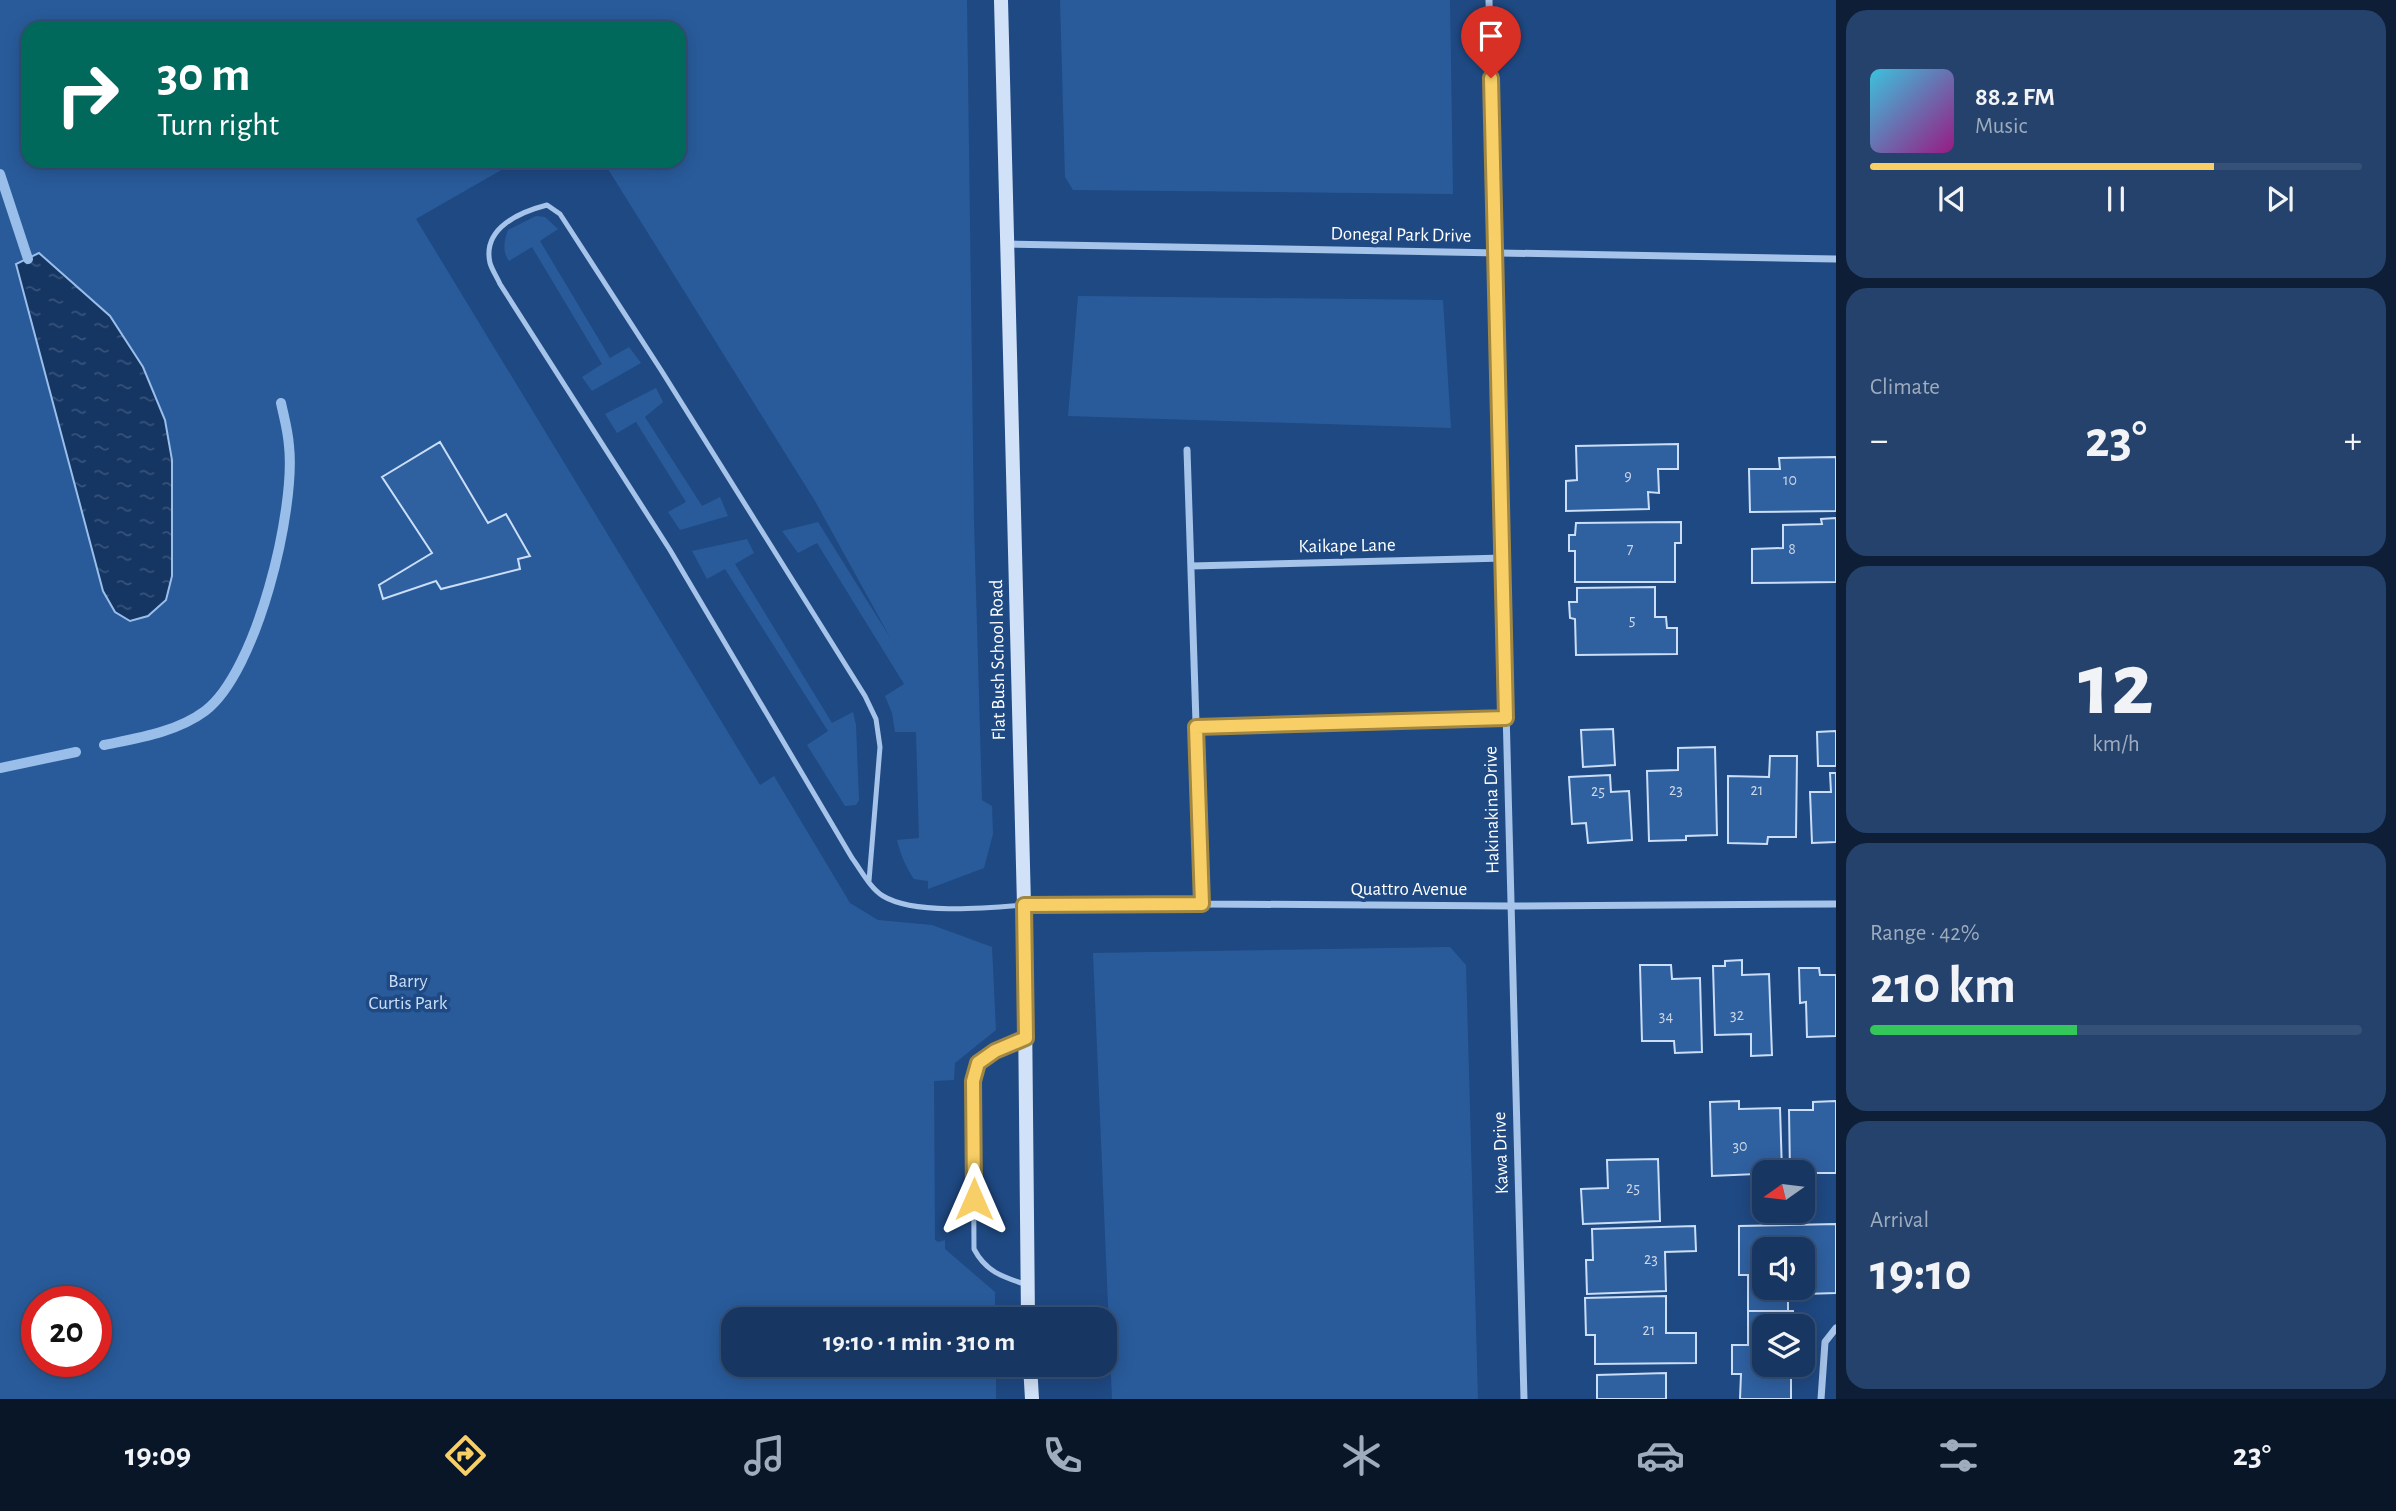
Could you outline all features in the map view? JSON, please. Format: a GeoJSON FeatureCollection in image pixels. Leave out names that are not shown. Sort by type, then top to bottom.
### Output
{"type":"FeatureCollection","features":[{"type":"Feature","properties":{"kind":"main road","name":"Flat Bush School Road"},"geometry":{"type":"LineString","coordinates":[[1000,0],[1024,905],[1028,1307]]}},
{"type":"Feature","properties":{"kind":"main road"},"geometry":{"type":"LineString","coordinates":[[1031,1377],[1032,1399]]}},
{"type":"Feature","properties":{"kind":"street","name":"Hakinakina Drive"},"geometry":{"type":"LineString","coordinates":[[1489,0],[1504,558],[1509,906]]}},
{"type":"Feature","properties":{"kind":"street","name":"Donegal Park Drive"},"geometry":{"type":"LineString","coordinates":[[1007,244],[1836,259]]}},
{"type":"Feature","properties":{"kind":"street"},"geometry":{"type":"LineString","coordinates":[[1188,450],[1202,904]]}},
{"type":"Feature","properties":{"kind":"street","name":"Kaikape Lane"},"geometry":{"type":"LineString","coordinates":[[1191,565],[1504,558]]}},
{"type":"Feature","properties":{"kind":"street"},"geometry":{"type":"LineString","coordinates":[[1196,727],[1506,718]]}},
{"type":"Feature","properties":{"kind":"street","name":"Quattro Avenue"},"geometry":{"type":"LineString","coordinates":[[1024,905],[1836,904]]}},
{"type":"Feature","properties":{"kind":"street","name":"Kawa Drive"},"geometry":{"type":"LineString","coordinates":[[1509,906],[1524,1399]]}},
{"type":"Feature","properties":{"kind":"street"},"geometry":{"type":"LineString","coordinates":[[1821,1399],[1825,1342],[1836,1328]]}},
{"type":"Feature","properties":{"kind":"lane"},"geometry":{"type":"LineString","coordinates":[[869,881],[880,747],[876,719],[871,708],[661,370],[560,214],[547,205],[527,210],[501,226],[490,243],[490,263],[500,284],[670,550],[852,858],[869,881],[881,895],[914,906],[970,909],[1024,905]]}},
{"type":"Feature","properties":{"kind":"lane"},"geometry":{"type":"LineString","coordinates":[[1026,1038],[995,1051],[978,1063],[973,1094],[974,1249],[981,1262],[995,1274],[1027,1285]]}},
{"type":"Feature","properties":{"kind":"green space","name":"Barry Curtis Park"},"geometry":{"type":"Polygon","coordinates":[[[0,0],[967,0],[974,523],[982,800],[992,806],[993,834],[984,868],[928,889],[928,881],[914,879],[897,840],[919,838],[916,732],[895,732],[892,713],[885,696],[904,684],[817,543],[798,553],[782,531],[818,522],[891,639],[815,501],[607,168],[686,168],[686,21],[21,21],[21,168],[505,168],[416,219],[760,785],[774,776],[850,903],[878,920],[932,925],[992,947],[996,1030],[955,1063],[954,1080],[934,1081],[935,1240],[945,1240],[945,1249],[995,1292],[995,1307],[721,1307],[721,1377],[996,1377],[996,1399],[0,1399],[0,0]]]}},
{"type":"Feature","properties":{"kind":"green space"},"geometry":{"type":"Polygon","coordinates":[[[1060,0],[1450,0],[1453,194],[1073,190],[1065,177],[1060,0]]]}},
{"type":"Feature","properties":{"kind":"green space"},"geometry":{"type":"Polygon","coordinates":[[[536,216],[545,217],[558,229],[540,241],[610,358],[629,347],[641,363],[592,391],[582,377],[602,364],[532,247],[509,261],[505,253],[508,230],[536,216]]]}},
{"type":"Feature","properties":{"kind":"green space"},"geometry":{"type":"Polygon","coordinates":[[[1078,296],[1443,300],[1451,428],[1068,416],[1078,296]]]}},
{"type":"Feature","properties":{"kind":"green space"},"geometry":{"type":"Polygon","coordinates":[[[656,388],[663,402],[645,417],[702,506],[720,497],[728,516],[680,530],[668,512],[686,502],[636,422],[617,433],[605,414],[656,388]]]}},
{"type":"Feature","properties":{"kind":"green space"},"geometry":{"type":"Polygon","coordinates":[[[747,539],[754,553],[735,564],[832,723],[853,712],[856,725],[859,800],[856,805],[845,806],[807,745],[828,731],[725,569],[707,579],[692,551],[747,539]]]}},
{"type":"Feature","properties":{"kind":"green space"},"geometry":{"type":"Polygon","coordinates":[[[1450,947],[1466,965],[1478,1399],[1112,1399],[1111,1377],[1117,1377],[1117,1307],[1108,1307],[1093,953],[1450,947]]]}},
{"type":"Feature","properties":{"kind":"water"},"geometry":{"type":"Polygon","coordinates":[[[39,253],[110,316],[143,367],[165,420],[172,460],[172,576],[166,600],[148,616],[130,621],[115,612],[103,591],[16,264],[39,253]]]}},
{"type":"Feature","properties":{"kind":"building"},"geometry":{"type":"Polygon","coordinates":[[[440,442],[488,523],[506,514],[530,556],[518,559],[520,569],[441,589],[436,581],[383,599],[379,585],[432,553],[382,477],[440,442]]]}},
{"type":"Feature","properties":{"kind":"building"},"geometry":{"type":"Polygon","coordinates":[[[1678,444],[1678,469],[1658,469],[1659,493],[1648,492],[1649,509],[1566,511],[1566,481],[1577,480],[1576,446],[1678,444]]]}},
{"type":"Feature","properties":{"kind":"building"},"geometry":{"type":"Polygon","coordinates":[[[1836,457],[1836,511],[1750,512],[1749,469],[1780,469],[1779,458],[1836,457]]]}},
{"type":"Feature","properties":{"kind":"building"},"geometry":{"type":"Polygon","coordinates":[[[1836,518],[1836,582],[1752,583],[1752,549],[1783,548],[1783,525],[1822,524],[1821,519],[1836,518]]]}},
{"type":"Feature","properties":{"kind":"building"},"geometry":{"type":"Polygon","coordinates":[[[1681,522],[1681,543],[1675,543],[1675,582],[1575,582],[1575,551],[1569,551],[1569,535],[1575,535],[1576,523],[1681,522]]]}},
{"type":"Feature","properties":{"kind":"building"},"geometry":{"type":"Polygon","coordinates":[[[1655,587],[1655,617],[1666,617],[1667,628],[1677,628],[1677,654],[1576,655],[1575,619],[1570,618],[1569,602],[1577,602],[1577,588],[1655,587]]]}},
{"type":"Feature","properties":{"kind":"building"},"geometry":{"type":"Polygon","coordinates":[[[1613,729],[1615,765],[1583,767],[1581,730],[1613,729]]]}},
{"type":"Feature","properties":{"kind":"building"},"geometry":{"type":"Polygon","coordinates":[[[1836,731],[1836,766],[1818,766],[1817,732],[1836,731]]]}},
{"type":"Feature","properties":{"kind":"building"},"geometry":{"type":"Polygon","coordinates":[[[1715,747],[1717,835],[1686,836],[1686,840],[1649,841],[1647,771],[1678,770],[1678,748],[1715,747]]]}},
{"type":"Feature","properties":{"kind":"building"},"geometry":{"type":"Polygon","coordinates":[[[1770,756],[1797,756],[1796,837],[1768,837],[1767,844],[1728,843],[1728,776],[1769,777],[1770,756]]]}},
{"type":"Feature","properties":{"kind":"building"},"geometry":{"type":"Polygon","coordinates":[[[1830,773],[1836,773],[1836,842],[1812,843],[1810,792],[1831,792],[1830,773]]]}},
{"type":"Feature","properties":{"kind":"building"},"geometry":{"type":"Polygon","coordinates":[[[1610,775],[1611,792],[1629,791],[1632,840],[1588,843],[1586,823],[1572,824],[1569,777],[1610,775]]]}},
{"type":"Feature","properties":{"kind":"building"},"geometry":{"type":"Polygon","coordinates":[[[1742,960],[1742,975],[1769,974],[1772,1055],[1751,1056],[1751,1034],[1715,1035],[1713,966],[1725,966],[1725,961],[1742,960]]]}},
{"type":"Feature","properties":{"kind":"building"},"geometry":{"type":"Polygon","coordinates":[[[1640,965],[1671,965],[1672,979],[1700,978],[1702,1052],[1675,1053],[1674,1041],[1642,1041],[1640,965]]]}},
{"type":"Feature","properties":{"kind":"building"},"geometry":{"type":"Polygon","coordinates":[[[1799,968],[1819,968],[1820,975],[1836,975],[1836,1036],[1807,1037],[1806,1002],[1800,1003],[1799,968]]]}},
{"type":"Feature","properties":{"kind":"building"},"geometry":{"type":"Polygon","coordinates":[[[1739,1101],[1739,1109],[1780,1108],[1782,1160],[1752,1160],[1752,1174],[1712,1176],[1710,1102],[1739,1101]]]}},
{"type":"Feature","properties":{"kind":"building"},"geometry":{"type":"Polygon","coordinates":[[[1836,1101],[1836,1173],[1815,1173],[1815,1160],[1790,1160],[1789,1110],[1813,1110],[1813,1102],[1836,1101]]]}},
{"type":"Feature","properties":{"kind":"building"},"geometry":{"type":"Polygon","coordinates":[[[1658,1159],[1660,1221],[1583,1224],[1581,1189],[1608,1188],[1607,1160],[1658,1159]]]}},
{"type":"Feature","properties":{"kind":"building"},"geometry":{"type":"Polygon","coordinates":[[[1836,1224],[1836,1293],[1815,1294],[1815,1237],[1752,1237],[1752,1300],[1788,1300],[1788,1311],[1748,1311],[1748,1275],[1739,1275],[1739,1226],[1836,1224]]]}},
{"type":"Feature","properties":{"kind":"building"},"geometry":{"type":"Polygon","coordinates":[[[1695,1226],[1696,1251],[1665,1252],[1666,1291],[1587,1294],[1586,1260],[1593,1260],[1592,1229],[1695,1226]]]}},
{"type":"Feature","properties":{"kind":"building"},"geometry":{"type":"Polygon","coordinates":[[[1666,1296],[1666,1333],[1696,1333],[1696,1363],[1595,1364],[1595,1335],[1586,1335],[1585,1298],[1666,1296]]]}},
{"type":"Feature","properties":{"kind":"building"},"geometry":{"type":"Polygon","coordinates":[[[1748,1311],[1793,1311],[1793,1314],[1752,1314],[1752,1377],[1791,1377],[1791,1399],[1740,1399],[1741,1374],[1732,1374],[1732,1345],[1748,1345],[1748,1311]]]}},
{"type":"Feature","properties":{"kind":"building"},"geometry":{"type":"Polygon","coordinates":[[[1666,1373],[1666,1399],[1597,1399],[1597,1375],[1666,1373]]]}},
{"type":"Feature","properties":{"kind":"waterway"},"geometry":{"type":"LineString","coordinates":[[0,174],[28,259]]}},
{"type":"Feature","properties":{"kind":"waterway"},"geometry":{"type":"LineString","coordinates":[[104,745],[157,733],[194,718],[205,711],[224,691],[241,662],[269,587],[286,508],[290,474],[289,446],[281,403]]}},
{"type":"Feature","properties":{"kind":"waterway"},"geometry":{"type":"LineString","coordinates":[[0,768],[76,752]]}},
{"type":"Feature","properties":{"kind":"route"},"geometry":{"type":"LineString","coordinates":[[974,1199],[973,1081],[978,1063],[995,1051],[1026,1038],[1024,905],[1202,904],[1196,727],[1506,718],[1491,78]]}}]}
